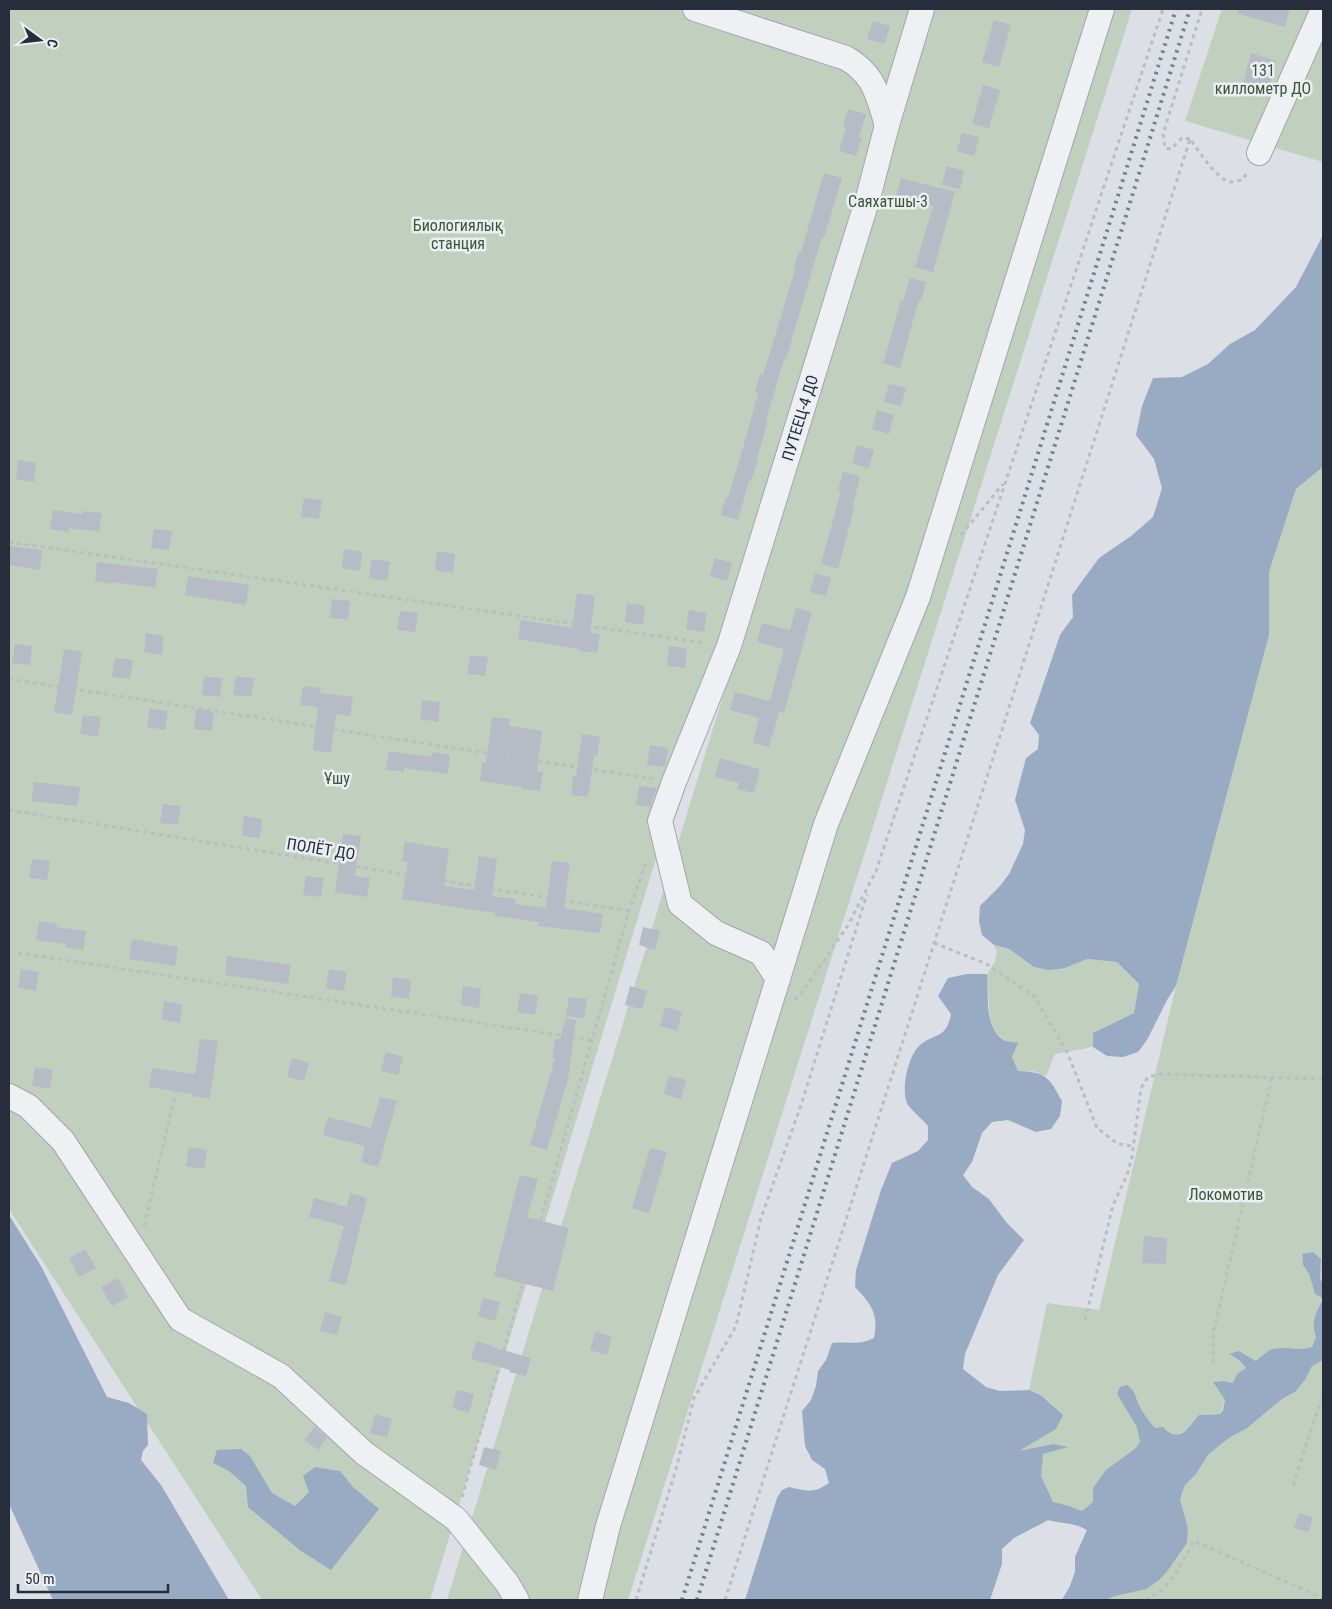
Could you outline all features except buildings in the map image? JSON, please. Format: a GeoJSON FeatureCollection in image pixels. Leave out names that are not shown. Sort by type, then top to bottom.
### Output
{"type":"FeatureCollection","features":[{"type":"Feature","properties":{"kind":"street"},"geometry":{"type":"LineString","coordinates":[[695,9],[846,58],[858,65],[868,76],[876,92],[887,125]]}},
{"type":"Feature","properties":{"kind":"street","name":"ПУТЕЕЦ-4 ДО"},"geometry":{"type":"LineString","coordinates":[[778,979],[761,953],[716,933],[680,904],[660,821],[729,646],[868,198],[887,125],[922,9]]}},
{"type":"Feature","properties":{"kind":"street"},"geometry":{"type":"LineString","coordinates":[[590,1600],[611,1516],[826,824],[918,597],[1102,9]]}},
{"type":"Feature","properties":{"kind":"street"},"geometry":{"type":"LineString","coordinates":[[1259,153],[1323,9]]}},
{"type":"Feature","properties":{"kind":"street"},"geometry":{"type":"LineString","coordinates":[[9,1096],[28,1106],[63,1141],[180,1319],[281,1376],[364,1453],[456,1519],[507,1583],[517,1600]]}},
{"type":"Feature","properties":{"kind":"path"},"geometry":{"type":"LineString","coordinates":[[636,1600],[676,1469],[694,1398],[736,1326],[761,1218],[801,1105],[870,884],[879,862],[1163,9]]}},
{"type":"Feature","properties":{"kind":"path"},"geometry":{"type":"LineString","coordinates":[[1190,138],[1182,138],[1172,149],[1165,148],[1163,134],[1202,9]]}},
{"type":"Feature","properties":{"kind":"path"},"geometry":{"type":"LineString","coordinates":[[1190,138],[1217,173],[1224,179],[1232,182],[1243,179],[1259,153]]}},
{"type":"Feature","properties":{"kind":"path"},"geometry":{"type":"LineString","coordinates":[[725,1600],[1190,138]]}},
{"type":"Feature","properties":{"kind":"path"},"geometry":{"type":"LineString","coordinates":[[955,542],[1005,482]]}},
{"type":"Feature","properties":{"kind":"path"},"geometry":{"type":"LineString","coordinates":[[9,542],[729,646]]}},
{"type":"Feature","properties":{"kind":"path"},"geometry":{"type":"LineString","coordinates":[[9,679],[674,782]]}},
{"type":"Feature","properties":{"kind":"path","name":"ПОЛЁТ ДО"},"geometry":{"type":"LineString","coordinates":[[9,810],[629,911]]}},
{"type":"Feature","properties":{"kind":"path"},"geometry":{"type":"LineString","coordinates":[[456,1519],[629,911],[648,857]]}},
{"type":"Feature","properties":{"kind":"path"},"geometry":{"type":"LineString","coordinates":[[794,1001],[801,994],[848,926],[870,884]]}},
{"type":"Feature","properties":{"kind":"path"},"geometry":{"type":"LineString","coordinates":[[934,943],[987,964],[1036,997],[1068,1054],[1097,1128],[1118,1144],[1133,1146]]}},
{"type":"Feature","properties":{"kind":"path"},"geometry":{"type":"LineString","coordinates":[[18,953],[592,1040]]}},
{"type":"Feature","properties":{"kind":"path"},"geometry":{"type":"LineString","coordinates":[[137,1254],[181,1070]]}},
{"type":"Feature","properties":{"kind":"path"},"geometry":{"type":"LineString","coordinates":[[1084,1320],[1113,1205],[1127,1175],[1141,1088],[1148,1077],[1160,1074],[1323,1079]]}},
{"type":"Feature","properties":{"kind":"path"},"geometry":{"type":"LineString","coordinates":[[1213,1362],[1213,1334],[1272,1077]]}},
{"type":"Feature","properties":{"kind":"path"},"geometry":{"type":"LineString","coordinates":[[1293,1485],[1323,1398]]}},
{"type":"Feature","properties":{"kind":"path"},"geometry":{"type":"LineString","coordinates":[[1146,1600],[1163,1589],[1176,1575],[1194,1541],[1323,1598]]}},
{"type":"Feature","properties":{"kind":"green space"},"geometry":{"type":"Polygon","coordinates":[[[9,9],[1132,9],[628,1600],[447,1600],[780,509],[763,507],[430,1600],[262,1600],[9,1209],[9,9]]]}},
{"type":"Feature","properties":{"kind":"green space","name":"131 киллометр ДО"},"geometry":{"type":"Polygon","coordinates":[[[1222,9],[1323,9],[1323,162],[1185,121],[1222,9]]]}},
{"type":"Feature","properties":{"kind":"green space","name":"Локомотив"},"geometry":{"type":"Polygon","coordinates":[[[1323,467],[1323,1282],[1320,1280],[1321,1259],[1313,1252],[1302,1255],[1303,1265],[1309,1274],[1315,1294],[1323,1300],[1315,1318],[1316,1337],[1312,1347],[1277,1350],[1256,1361],[1239,1351],[1230,1355],[1239,1360],[1246,1368],[1233,1383],[1224,1381],[1214,1382],[1225,1400],[1220,1414],[1204,1415],[1179,1434],[1169,1569],[1187,1543],[1188,1528],[1180,1499],[1185,1485],[1196,1474],[1208,1455],[1232,1436],[1246,1429],[1282,1399],[1295,1392],[1305,1380],[1312,1366],[1323,1360],[1323,1600],[1062,1600],[1075,1572],[1075,1557],[1087,1530],[1074,1523],[1059,1523],[1048,1520],[1039,1525],[769,1600],[1053,1405],[1042,1396],[1029,1390],[1047,1303],[1099,1310],[1176,986],[1269,635],[1269,572],[1296,489],[1323,467]]]}},
{"type":"Feature","properties":{"kind":"green space"},"geometry":{"type":"Polygon","coordinates":[[[994,945],[1009,949],[1034,967],[1065,968],[1086,959],[1117,962],[1139,984],[1134,1013],[1093,1033],[1093,1047],[1055,1054],[1046,1076],[1033,1071],[1018,1071],[1004,1040],[993,1030],[990,1018],[987,974],[995,962],[997,952],[994,945]]]}},
{"type":"Feature","properties":{"kind":"water"},"geometry":{"type":"Polygon","coordinates":[[[1323,235],[1323,467],[1296,489],[1269,572],[1269,635],[1176,986],[1147,1040],[1138,1052],[1123,1057],[1107,1056],[1093,1047],[1093,1033],[1134,1013],[1139,984],[1117,962],[1087,959],[1065,968],[1049,970],[1034,967],[1009,949],[994,945],[982,935],[979,921],[980,906],[1009,874],[1023,844],[1025,830],[1015,800],[1026,758],[1038,749],[1039,735],[1030,723],[1060,635],[1073,617],[1072,595],[1099,558],[1131,536],[1153,517],[1162,488],[1154,459],[1136,435],[1142,406],[1153,378],[1182,377],[1208,364],[1230,344],[1255,330],[1296,287],[1323,235]]]}},
{"type":"Feature","properties":{"kind":"water"},"geometry":{"type":"Polygon","coordinates":[[[967,974],[987,974],[992,1026],[1002,1039],[1018,1043],[1012,1057],[1018,1071],[1035,1073],[1046,1077],[1054,1086],[1062,1101],[1060,1116],[1051,1129],[1036,1132],[1008,1120],[992,1122],[982,1133],[972,1162],[963,1175],[972,1187],[989,1199],[1006,1222],[1024,1240],[998,1275],[965,1354],[963,1369],[986,1387],[1000,1391],[1029,1390],[1042,1396],[1063,1415],[1056,1429],[1019,1451],[1053,1444],[1068,1447],[1043,1454],[1041,1476],[1053,1502],[1082,1511],[1093,1502],[1093,1488],[1106,1470],[1136,1448],[1140,1442],[1137,1427],[1117,1394],[1120,1387],[1127,1385],[1132,1389],[1141,1409],[1155,1428],[1163,1427],[1174,1435],[1179,1435],[1199,1415],[1220,1414],[1223,1410],[1225,1400],[1213,1382],[1224,1381],[1233,1383],[1237,1374],[1246,1368],[1239,1360],[1229,1354],[1239,1351],[1256,1361],[1273,1349],[1312,1347],[1316,1337],[1315,1318],[1323,1300],[1323,1360],[1312,1366],[1305,1380],[1295,1392],[1282,1399],[1246,1429],[1232,1436],[1208,1455],[1196,1474],[1185,1485],[1180,1499],[1188,1528],[1187,1543],[1169,1569],[1159,1580],[1146,1589],[1105,1600],[1062,1600],[1075,1572],[1075,1557],[1087,1530],[1072,1524],[1048,1520],[1014,1538],[1002,1549],[1002,1564],[990,1600],[745,1600],[777,1498],[782,1490],[789,1487],[814,1490],[829,1483],[825,1469],[812,1460],[805,1446],[802,1411],[811,1400],[816,1386],[818,1371],[826,1360],[832,1343],[858,1343],[874,1338],[874,1316],[869,1304],[855,1287],[856,1270],[881,1190],[892,1163],[918,1151],[928,1140],[928,1126],[908,1105],[905,1097],[906,1074],[911,1058],[918,1047],[942,1032],[949,1023],[951,1014],[938,996],[948,978],[967,974]]]}},
{"type":"Feature","properties":{"kind":"water"},"geometry":{"type":"Polygon","coordinates":[[[9,1215],[41,1266],[107,1397],[129,1403],[147,1414],[148,1445],[143,1451],[141,1460],[161,1485],[229,1600],[53,1600],[9,1504],[9,1215]]]}},
{"type":"Feature","properties":{"kind":"water"},"geometry":{"type":"Polygon","coordinates":[[[1313,1252],[1321,1259],[1320,1280],[1323,1282],[1323,1299],[1315,1294],[1309,1274],[1303,1265],[1302,1254],[1313,1252]]]}},
{"type":"Feature","properties":{"kind":"water"},"geometry":{"type":"Polygon","coordinates":[[[241,1449],[250,1456],[272,1493],[295,1506],[309,1492],[303,1476],[315,1467],[340,1471],[353,1487],[379,1509],[331,1570],[301,1551],[248,1507],[246,1486],[229,1471],[213,1463],[217,1450],[241,1449]]]}},
{"type":"Feature","properties":{"kind":"railway"},"geometry":{"type":"LineString","coordinates":[[682,1600],[1176,9]]}},
{"type":"Feature","properties":{"kind":"railway"},"geometry":{"type":"LineString","coordinates":[[697,1600],[1190,9]]}},
{"type":"Feature","properties":{"kind":"park label","name":"Саяхатшы-3"},"geometry":{"type":"Point","coordinates":[888,201]}},
{"type":"Feature","properties":{"kind":"park label","name":"Биологиялық станция"},"geometry":{"type":"Point","coordinates":[458,234]}},
{"type":"Feature","properties":{"kind":"park label","name":"Ұшу"},"geometry":{"type":"Point","coordinates":[337,778]}}]}
